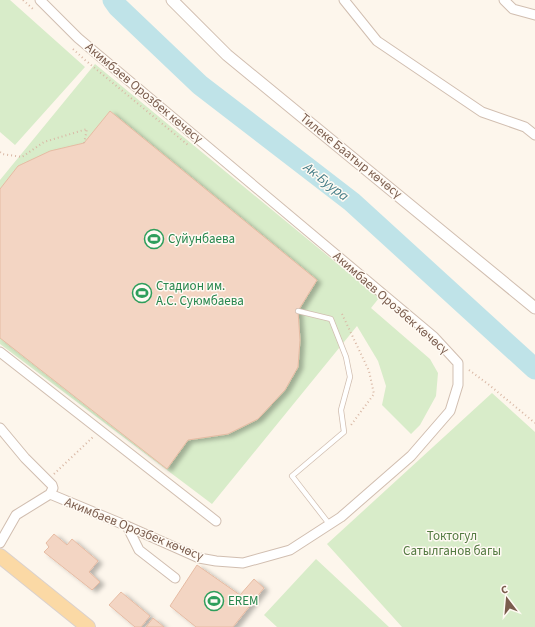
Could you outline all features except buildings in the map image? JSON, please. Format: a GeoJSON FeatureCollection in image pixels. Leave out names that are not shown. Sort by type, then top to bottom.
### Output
{"type":"FeatureCollection","features":[{"type":"Feature","properties":{"kind":"main road"},"geometry":{"type":"LineString","coordinates":[[0,556],[88,627]]}},
{"type":"Feature","properties":{"kind":"street","name":"Акимбаев Орозбек көчөсү"},"geometry":{"type":"LineString","coordinates":[[0,543],[16,515],[50,494],[128,526],[199,558],[244,563],[290,550],[330,525],[411,456],[450,411],[458,385],[458,363],[434,337],[78,38],[40,0]]}},
{"type":"Feature","properties":{"kind":"street","name":"Тилеке Баатыр көчөсү"},"geometry":{"type":"LineString","coordinates":[[172,0],[227,54],[535,308]]}},
{"type":"Feature","properties":{"kind":"street"},"geometry":{"type":"LineString","coordinates":[[344,0],[377,41],[482,112],[525,127],[535,135]]}},
{"type":"Feature","properties":{"kind":"street"},"geometry":{"type":"LineString","coordinates":[[504,0],[513,9],[535,15]]}},
{"type":"Feature","properties":{"kind":"street"},"geometry":{"type":"LineString","coordinates":[[0,352],[216,521]]}},
{"type":"Feature","properties":{"kind":"street"},"geometry":{"type":"LineString","coordinates":[[0,428],[25,458],[33,464],[52,485],[53,488],[50,494]]}},
{"type":"Feature","properties":{"kind":"street"},"geometry":{"type":"LineString","coordinates":[[128,526],[139,550],[175,578]]}},
{"type":"Feature","properties":{"kind":"lane"},"geometry":{"type":"LineString","coordinates":[[298,311],[330,319],[346,357],[350,378],[341,410],[344,432],[292,476],[330,525]]}},
{"type":"Feature","properties":{"kind":"path"},"geometry":{"type":"LineString","coordinates":[[0,152],[2,154],[22,157],[44,142],[87,129],[84,143]]}},
{"type":"Feature","properties":{"kind":"path"},"geometry":{"type":"LineString","coordinates":[[342,314],[369,371],[374,394],[344,432]]}},
{"type":"Feature","properties":{"kind":"path"},"geometry":{"type":"LineString","coordinates":[[458,363],[488,384],[535,423]]}},
{"type":"Feature","properties":{"kind":"path"},"geometry":{"type":"LineString","coordinates":[[53,475],[100,431]]}},
{"type":"Feature","properties":{"kind":"green space"},"geometry":{"type":"Polygon","coordinates":[[[0,0],[10,0],[85,67],[15,145],[0,132],[0,0]]]}},
{"type":"Feature","properties":{"kind":"green space","name":"Суйунбаева"},"geometry":{"type":"Polygon","coordinates":[[[95,64],[379,298],[371,308],[430,359],[438,373],[436,396],[420,425],[411,434],[382,405],[386,386],[378,361],[357,326],[212,504],[0,344],[0,180],[95,64]]]}},
{"type":"Feature","properties":{"kind":"green space","name":"Токтогул Сатылганов багы"},"geometry":{"type":"Polygon","coordinates":[[[492,393],[535,432],[535,627],[402,627],[327,544],[492,393]]]}},
{"type":"Feature","properties":{"kind":"green space"},"geometry":{"type":"Polygon","coordinates":[[[316,559],[389,627],[277,627],[264,615],[316,559]]]}},
{"type":"Feature","properties":{"kind":"waterway","name":"Ак-Буура"},"geometry":{"type":"LineString","coordinates":[[113,0],[118,7],[200,85],[352,202],[535,369]]}},
{"type":"Feature","properties":{"kind":"place","name":"Суйунбаева"},"geometry":{"type":"Point","coordinates":[154,239]}},
{"type":"Feature","properties":{"kind":"place","name":"Стадион им. А.С. Суюмбаева"},"geometry":{"type":"Point","coordinates":[142,293]}},
{"type":"Feature","properties":{"kind":"place","name":"EREM"},"geometry":{"type":"Point","coordinates":[214,601]}}]}
